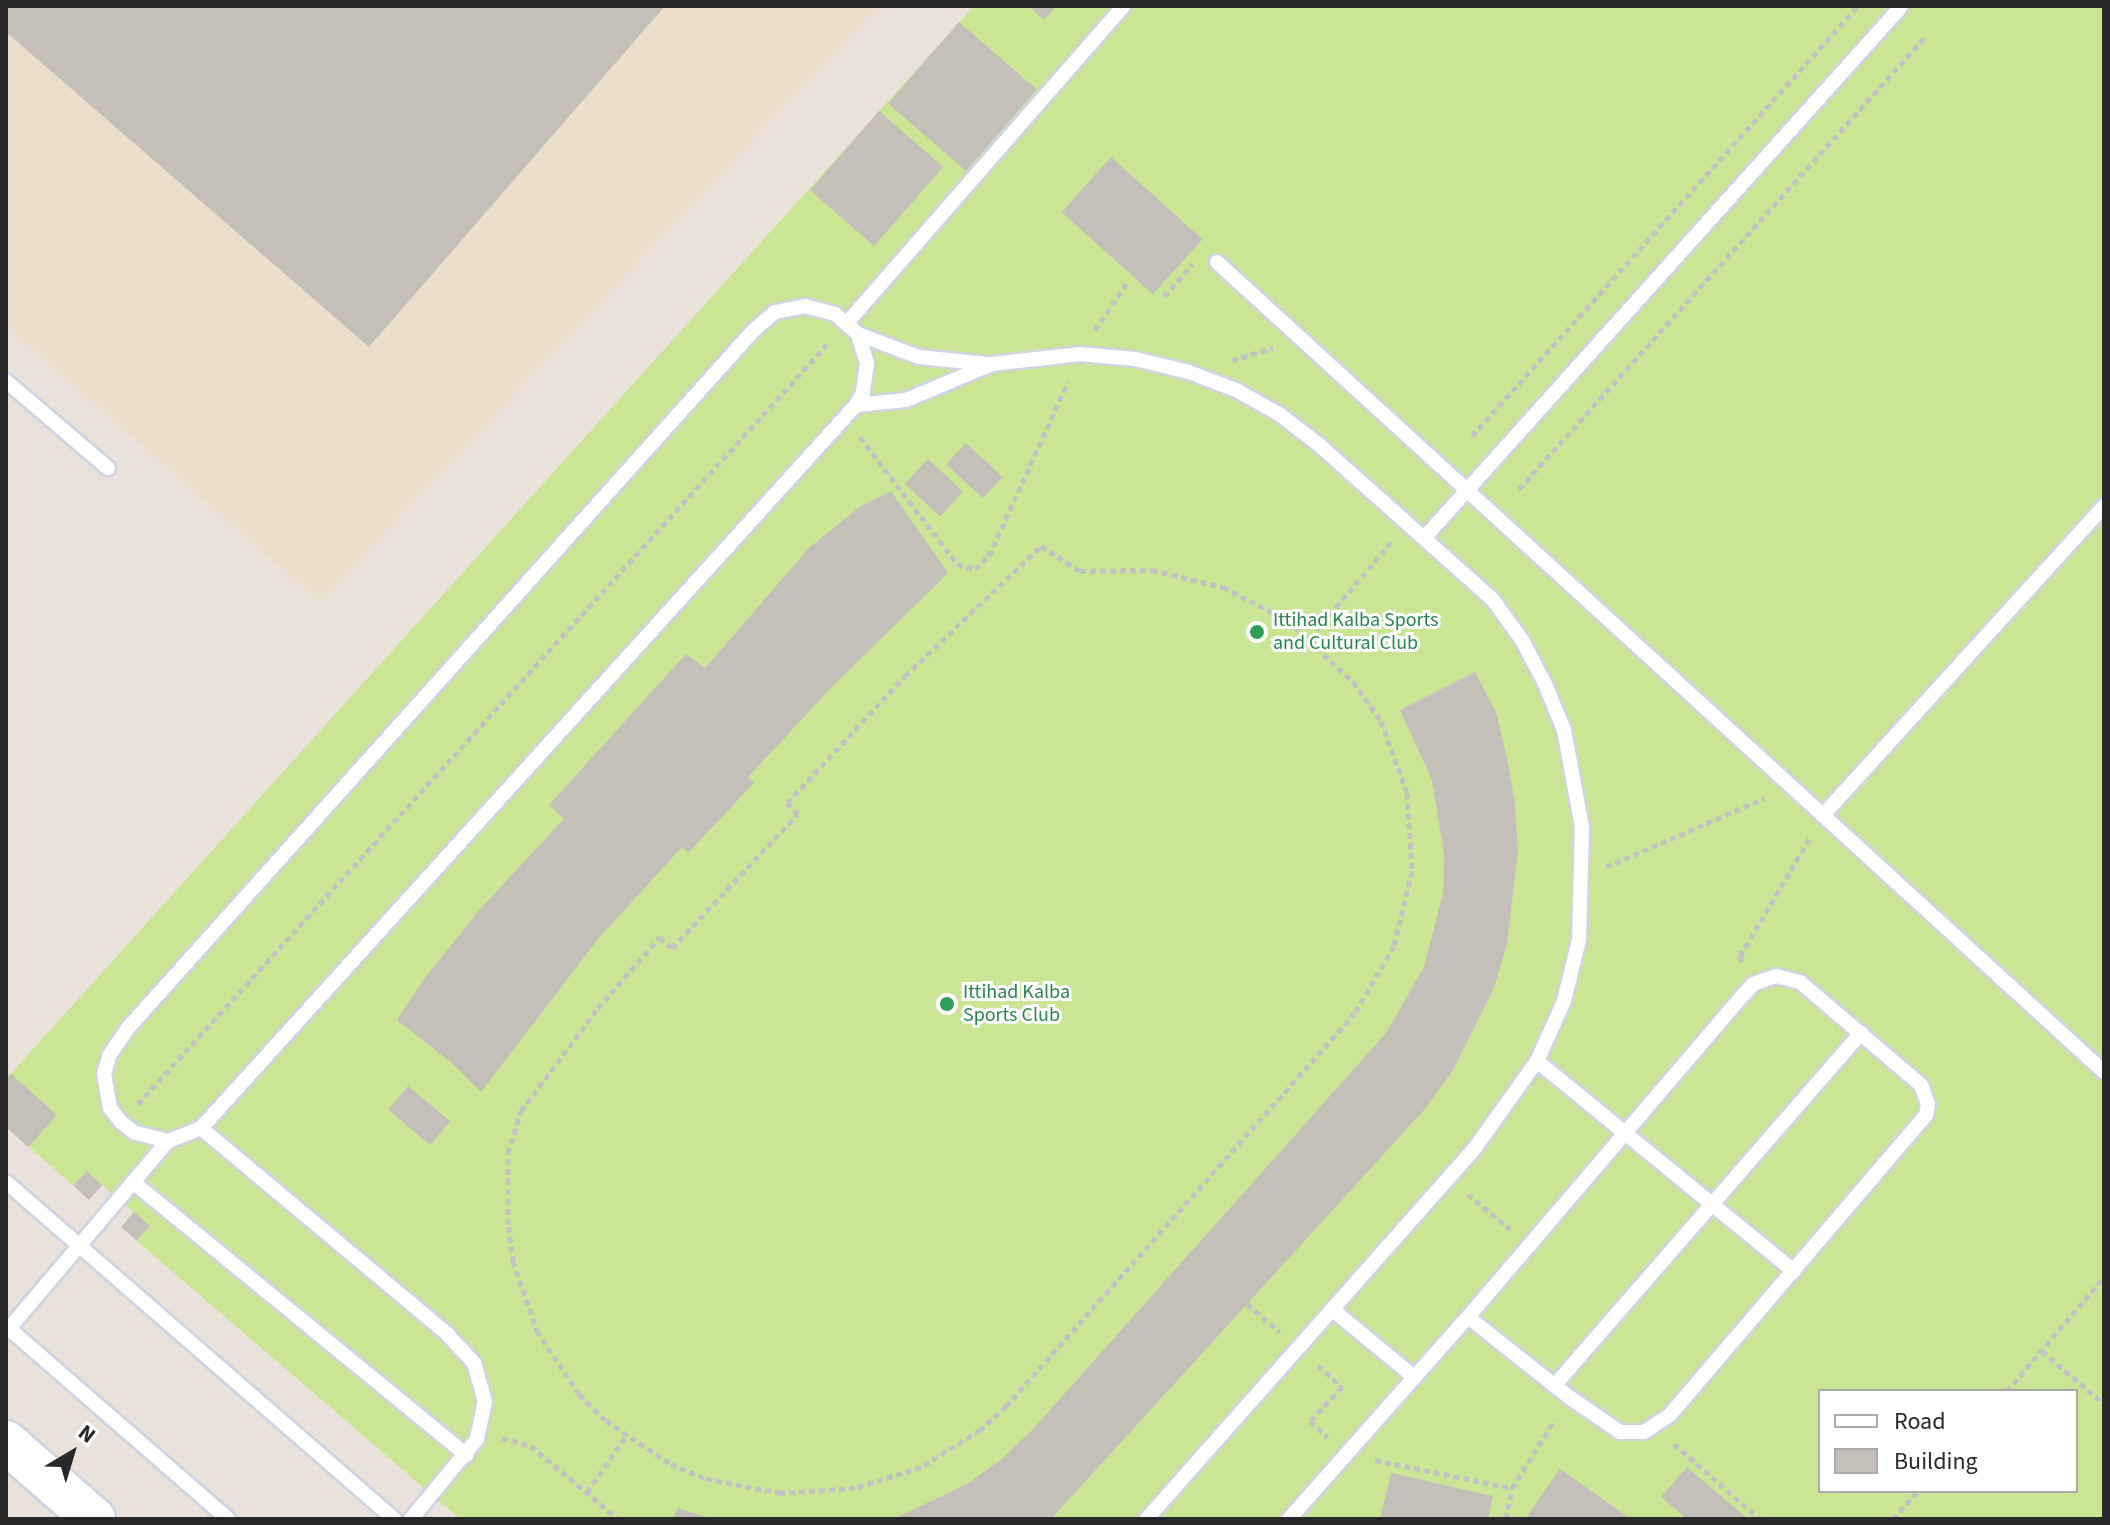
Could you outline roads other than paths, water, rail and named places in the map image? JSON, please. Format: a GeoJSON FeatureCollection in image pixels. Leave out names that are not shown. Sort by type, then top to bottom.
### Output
{"type":"FeatureCollection","features":[{"type":"Feature","properties":{"kind":"street"},"geometry":{"type":"LineString","coordinates":[[6,1442],[94,1519]]}},
{"type":"Feature","properties":{"kind":"lane"},"geometry":{"type":"LineString","coordinates":[[852,328],[1124,6]]}},
{"type":"Feature","properties":{"kind":"lane"},"geometry":{"type":"LineString","coordinates":[[1425,537],[1900,8]]}},
{"type":"Feature","properties":{"kind":"lane"},"geometry":{"type":"LineString","coordinates":[[1217,262],[2104,1072]]}},
{"type":"Feature","properties":{"kind":"lane"},"geometry":{"type":"LineString","coordinates":[[168,1141],[143,1136],[121,1122],[110,1108],[104,1074],[109,1056],[128,1028],[752,332],[775,312],[790,307],[820,308],[903,353],[992,364],[1080,354],[1135,359],[1189,372],[1236,390],[1279,414],[1408,522],[1493,600],[1522,640],[1564,730],[1576,778],[1582,827],[1583,876],[1576,955],[1564,1001],[1537,1061],[1449,1179],[1147,1519]]}},
{"type":"Feature","properties":{"kind":"lane"},"geometry":{"type":"LineString","coordinates":[[228,1519],[7,1332],[168,1141],[201,1128],[856,405],[863,393],[867,363],[852,328]]}},
{"type":"Feature","properties":{"kind":"lane"},"geometry":{"type":"LineString","coordinates":[[856,405],[906,400],[992,364]]}},
{"type":"Feature","properties":{"kind":"lane"},"geometry":{"type":"LineString","coordinates":[[6,381],[108,468]]}},
{"type":"Feature","properties":{"kind":"lane"},"geometry":{"type":"LineString","coordinates":[[1823,815],[2104,506]]}},
{"type":"Feature","properties":{"kind":"lane"},"geometry":{"type":"LineString","coordinates":[[1289,1519],[1627,1135],[1753,984],[1776,976],[1800,982],[1921,1085],[1928,1104],[1926,1115],[1794,1271],[1655,1427],[1644,1432],[1620,1432],[1554,1386],[1468,1317]]}},
{"type":"Feature","properties":{"kind":"lane"},"geometry":{"type":"LineString","coordinates":[[1554,1386],[1861,1033]]}},
{"type":"Feature","properties":{"kind":"lane"},"geometry":{"type":"LineString","coordinates":[[1537,1061],[1794,1271]]}},
{"type":"Feature","properties":{"kind":"lane"},"geometry":{"type":"LineString","coordinates":[[201,1128],[461,1348],[478,1372],[485,1401],[477,1439],[411,1519]]}},
{"type":"Feature","properties":{"kind":"lane"},"geometry":{"type":"LineString","coordinates":[[6,1182],[394,1519]]}},
{"type":"Feature","properties":{"kind":"lane"},"geometry":{"type":"LineString","coordinates":[[133,1182],[466,1455]]}},
{"type":"Feature","properties":{"kind":"lane"},"geometry":{"type":"LineString","coordinates":[[1333,1310],[1414,1377]]}},
{"type":"Feature","properties":{"kind":"place","name":"Ittihad Kalba Sports and Cultural Club"},"geometry":{"type":"Point","coordinates":[1257,632]}},
{"type":"Feature","properties":{"kind":"place","name":"Ittihad Kalba Sports Club"},"geometry":{"type":"Point","coordinates":[947,1004]}}]}
